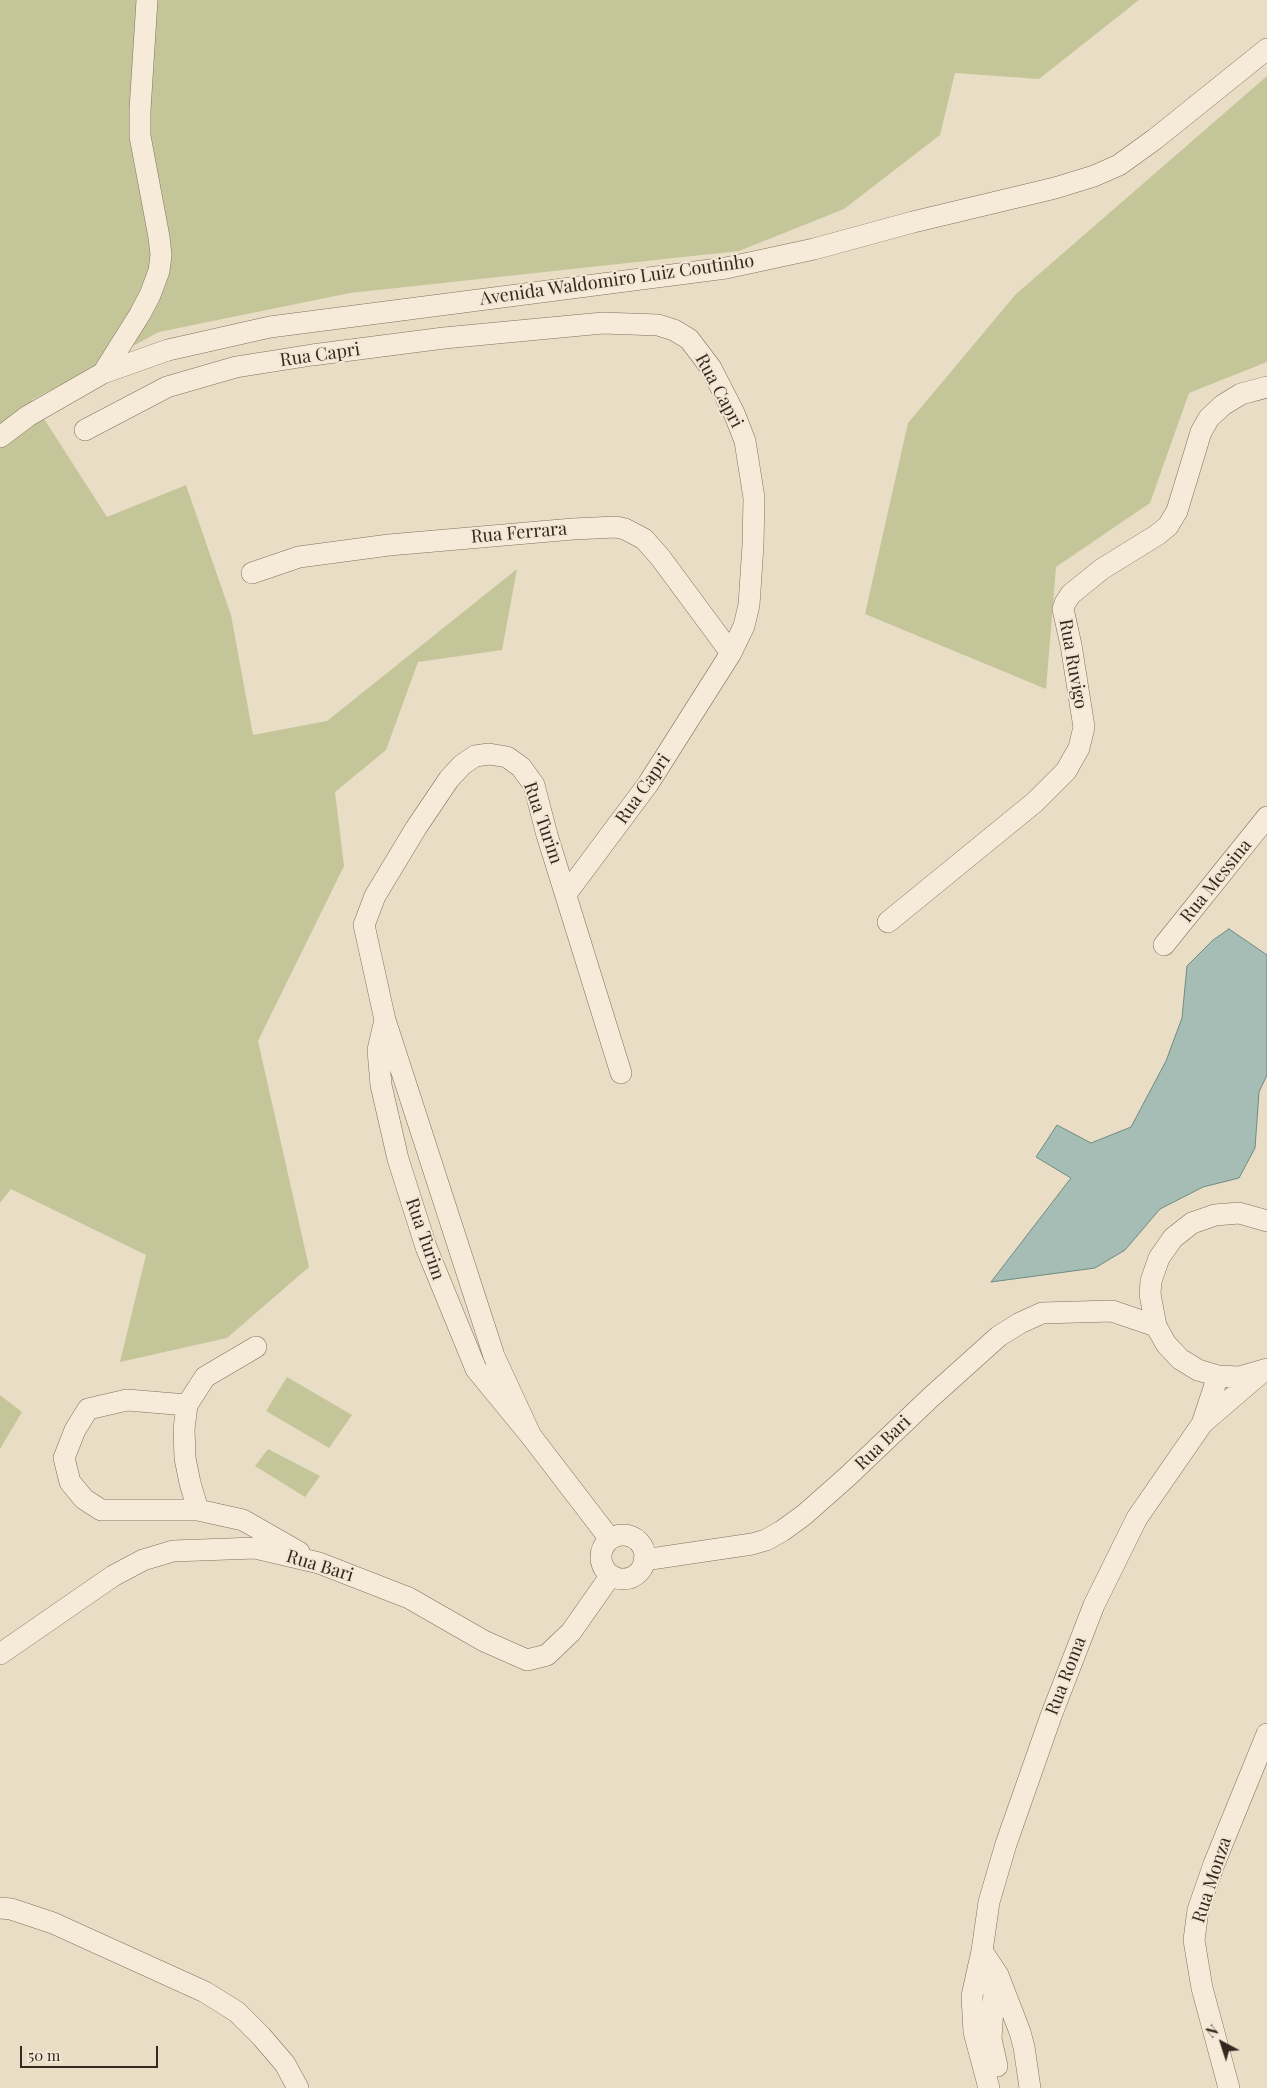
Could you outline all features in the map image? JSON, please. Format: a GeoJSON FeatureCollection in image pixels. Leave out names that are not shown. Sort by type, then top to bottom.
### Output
{"type":"FeatureCollection","features":[{"type":"Feature","properties":{"kind":"street"},"geometry":{"type":"LineString","coordinates":[[103,373],[150,295],[159,271],[161,255],[160,236],[140,136],[147,0]]}},
{"type":"Feature","properties":{"kind":"street","name":"Avenida Waldomiro Luiz Coutinho"},"geometry":{"type":"LineString","coordinates":[[0,438],[28,416],[103,373],[168,350],[270,327],[726,268],[814,249],[913,222],[1055,188],[1094,176],[1119,165],[1155,140],[1267,48]]}},
{"type":"Feature","properties":{"kind":"street","name":"Rua Capri"},"geometry":{"type":"LineString","coordinates":[[84,430],[167,387],[236,367],[434,339],[603,323],[658,325],[674,330],[689,339],[711,368],[734,413],[750,466],[754,508],[749,605],[744,626],[731,652],[648,784],[566,894]]}},
{"type":"Feature","properties":{"kind":"street","name":"Rua Ruvigo"},"geometry":{"type":"LineString","coordinates":[[888,922],[1035,802],[1066,771],[1079,748],[1084,727],[1071,645],[1063,609],[1065,603],[1072,594],[1102,569],[1157,535],[1168,526],[1177,511],[1201,432],[1209,418],[1223,405],[1241,394],[1267,387]]}},
{"type":"Feature","properties":{"kind":"street","name":"Rua Ferrara"},"geometry":{"type":"LineString","coordinates":[[252,573],[299,558],[388,544],[616,527],[625,529],[644,539],[731,652]]}},
{"type":"Feature","properties":{"kind":"street","name":"Rua Turim"},"geometry":{"type":"LineString","coordinates":[[531,1436],[494,1356],[397,1051],[385,1020],[364,925],[375,896],[416,828],[449,779],[462,764],[475,756],[489,754],[507,757],[521,767],[534,785],[621,1073]]}},
{"type":"Feature","properties":{"kind":"street","name":"Rua Messina"},"geometry":{"type":"LineString","coordinates":[[1164,945],[1267,817]]}},
{"type":"Feature","properties":{"kind":"street","name":"Rua Turim"},"geometry":{"type":"LineString","coordinates":[[385,1020],[378,1050],[381,1085],[398,1159],[426,1247],[476,1369],[531,1436],[610,1539]]}},
{"type":"Feature","properties":{"kind":"street"},"geometry":{"type":"LineString","coordinates":[[1264,1371],[1239,1377],[1218,1376],[1198,1370],[1180,1359],[1166,1344],[1156,1326],[1150,1294],[1151,1281],[1159,1258],[1173,1238],[1192,1224],[1215,1215],[1239,1213],[1267,1221]]}},
{"type":"Feature","properties":{"kind":"street","name":"Rua Bari"},"geometry":{"type":"LineString","coordinates":[[1112,1311],[1150,1294]]}},
{"type":"Feature","properties":{"kind":"street","name":"Rua Bari"},"geometry":{"type":"LineString","coordinates":[[644,1560],[752,1544],[766,1540],[804,1515],[999,1336],[1020,1322],[1042,1313],[1112,1311],[1156,1326]]}},
{"type":"Feature","properties":{"kind":"street"},"geometry":{"type":"LineString","coordinates":[[198,1510],[185,1458],[184,1429],[187,1405],[205,1377],[256,1347]]}},
{"type":"Feature","properties":{"kind":"street","name":"Rua Roma"},"geometry":{"type":"LineString","coordinates":[[989,2088],[975,2036],[972,1996],[982,1951],[989,1902],[1006,1844],[1051,1716],[1094,1605],[1137,1518],[1202,1424],[1264,1371]]}},
{"type":"Feature","properties":{"kind":"street","name":"Rua Roma"},"geometry":{"type":"LineString","coordinates":[[1202,1424],[1218,1376]]}},
{"type":"Feature","properties":{"kind":"street"},"geometry":{"type":"LineString","coordinates":[[187,1405],[127,1400],[88,1409],[75,1430],[64,1458],[70,1482],[84,1499],[100,1510],[198,1510],[243,1520],[319,1563]]}},
{"type":"Feature","properties":{"kind":"street"},"geometry":{"type":"LineString","coordinates":[[624,1535],[631,1536],[642,1546],[644,1560],[637,1573],[631,1576],[624,1578],[611,1575],[602,1564],[602,1550],[610,1539],[624,1535]]}},
{"type":"Feature","properties":{"kind":"street","name":"Rua Bari"},"geometry":{"type":"LineString","coordinates":[[0,1654],[113,1576],[143,1560],[173,1551],[255,1548],[319,1563],[409,1598],[484,1641],[527,1660],[547,1655],[572,1632],[611,1575]]}},
{"type":"Feature","properties":{"kind":"street","name":"Rua Monza"},"geometry":{"type":"LineString","coordinates":[[1229,2088],[1202,1988],[1194,1940],[1198,1910],[1214,1864],[1267,1734]]}},
{"type":"Feature","properties":{"kind":"street"},"geometry":{"type":"LineString","coordinates":[[0,1908],[11,1909],[53,1923],[205,1992],[237,2012],[261,2036],[284,2064],[298,2088]]}},
{"type":"Feature","properties":{"kind":"street"},"geometry":{"type":"LineString","coordinates":[[982,1951],[998,1975],[1020,2032],[1030,2088]]}},
{"type":"Feature","properties":{"kind":"street","name":"Rua Roma"},"geometry":{"type":"LineString","coordinates":[[982,1951],[994,1992],[991,2039],[1003,2088]]}},
{"type":"Feature","properties":{"kind":"street"},"geometry":{"type":"LineString","coordinates":[[994,1992],[1009,2034],[1019,2078],[1019,2088]]}},
{"type":"Feature","properties":{"kind":"green space"},"geometry":{"type":"Polygon","coordinates":[[[0,0],[1139,0],[1039,79],[955,73],[940,135],[844,209],[739,251],[350,293],[159,332],[32,400],[107,517],[186,485],[231,615],[253,735],[327,721],[517,569],[502,650],[418,662],[386,750],[335,792],[344,866],[258,1041],[309,1267],[227,1338],[120,1362],[146,1255],[11,1189],[0,1203],[0,0]]]}},
{"type":"Feature","properties":{"kind":"green space"},"geometry":{"type":"Polygon","coordinates":[[[1267,76],[1267,362],[1189,393],[1150,503],[1056,567],[1046,689],[865,614],[908,423],[1016,294],[1267,76]]]}},
{"type":"Feature","properties":{"kind":"green space"},"geometry":{"type":"Polygon","coordinates":[[[287,1377],[352,1415],[329,1448],[266,1411],[287,1377]]]}},
{"type":"Feature","properties":{"kind":"green space"},"geometry":{"type":"Polygon","coordinates":[[[0,1395],[22,1412],[0,1449],[0,1395]]]}},
{"type":"Feature","properties":{"kind":"green space"},"geometry":{"type":"Polygon","coordinates":[[[268,1449],[320,1476],[305,1497],[255,1466],[268,1449]]]}},
{"type":"Feature","properties":{"kind":"water"},"geometry":{"type":"Polygon","coordinates":[[[1229,929],[1267,955],[1267,1075],[1259,1092],[1255,1148],[1239,1178],[1203,1187],[1160,1209],[1125,1250],[1095,1268],[991,1282],[1071,1178],[1036,1157],[1057,1125],[1091,1143],[1131,1127],[1166,1061],[1182,1018],[1187,966],[1213,940],[1229,929]]]}}]}
